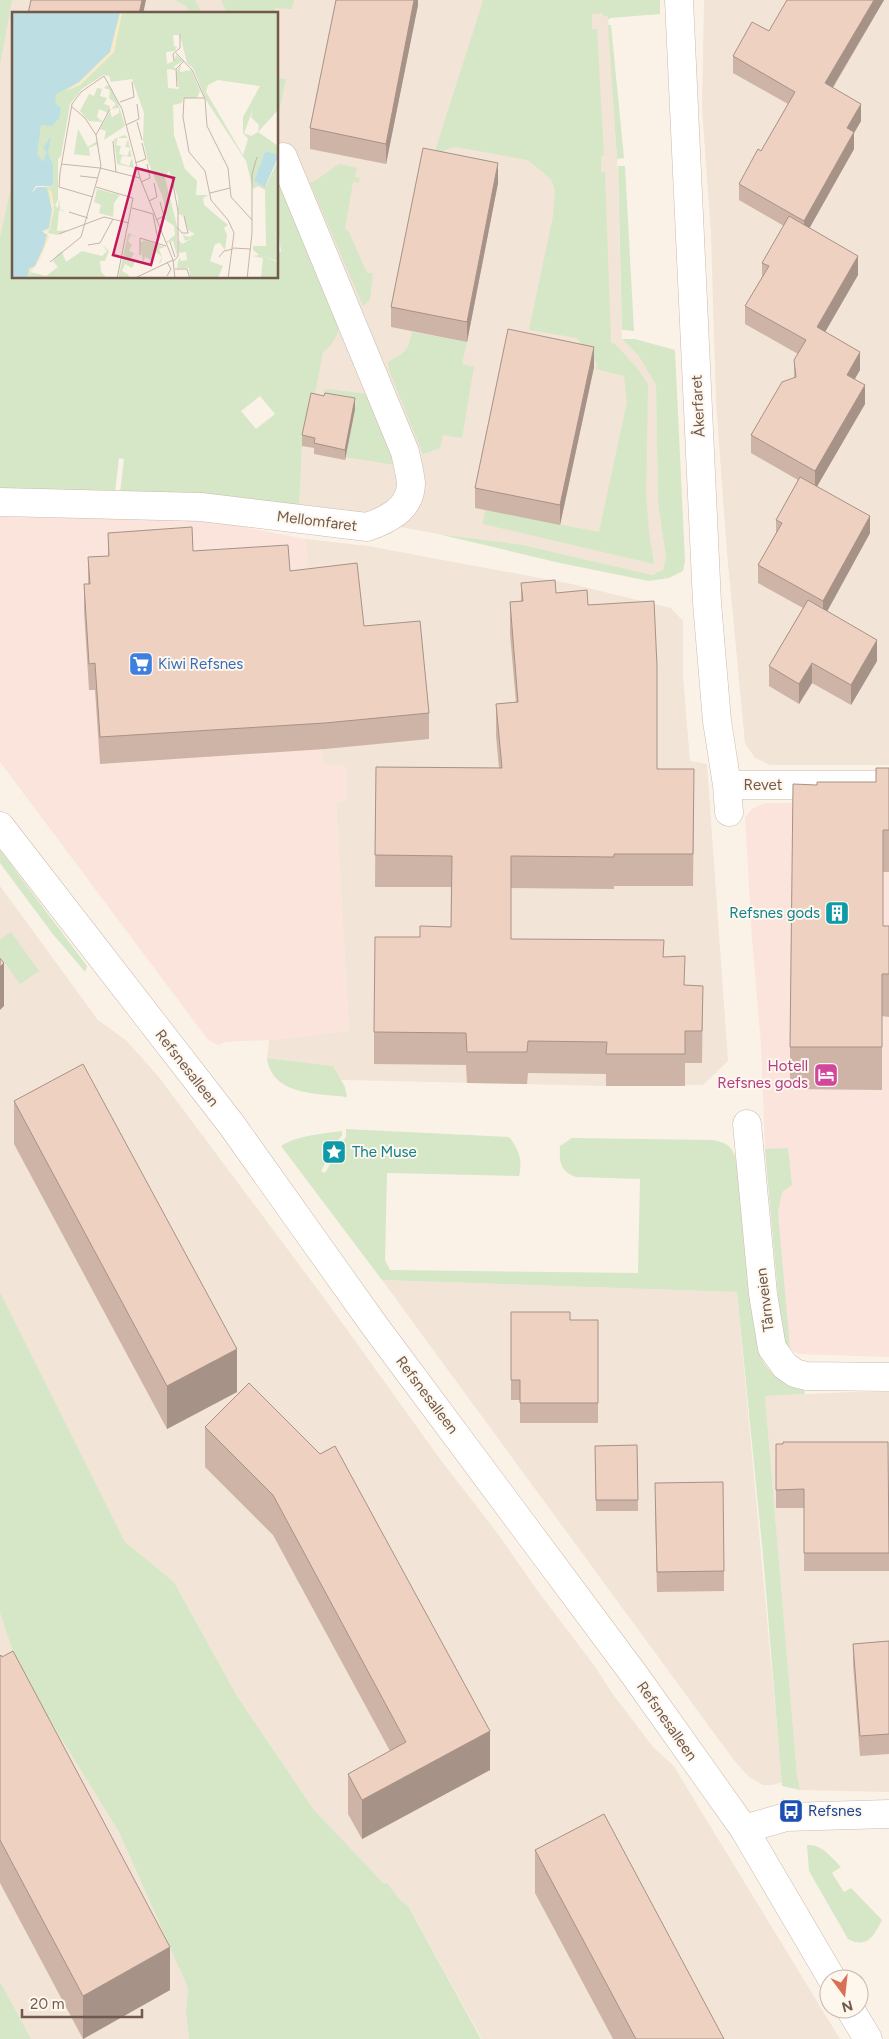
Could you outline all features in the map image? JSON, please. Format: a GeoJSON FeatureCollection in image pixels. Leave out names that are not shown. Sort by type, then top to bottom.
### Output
{"type":"FeatureCollection","features":[{"type":"Feature","properties":{"kind":"street","name":"Åkerfaret"},"geometry":{"type":"LineString","coordinates":[[679,0],[707,604],[717,721],[727,785],[729,812]]}},
{"type":"Feature","properties":{"kind":"street","name":"Mellomfaret"},"geometry":{"type":"LineString","coordinates":[[0,502],[200,506],[366,527],[399,512],[406,500],[411,485],[405,452],[283,157]]}},
{"type":"Feature","properties":{"kind":"street","name":"Revet"},"geometry":{"type":"LineString","coordinates":[[727,785],[889,785]]}},
{"type":"Feature","properties":{"kind":"street","name":"Refsnesalleen"},"geometry":{"type":"LineString","coordinates":[[0,826],[231,1124],[380,1332],[636,1677],[744,1829],[826,1969]]}},
{"type":"Feature","properties":{"kind":"street","name":"Tårnveien"},"geometry":{"type":"LineString","coordinates":[[747,1124],[763,1294],[772,1348],[785,1366],[795,1373],[806,1376],[889,1377]]}},
{"type":"Feature","properties":{"kind":"street"},"geometry":{"type":"LineString","coordinates":[[744,1829],[786,1817],[889,1814]]}},
{"type":"Feature","properties":{"kind":"street"},"geometry":{"type":"LineString","coordinates":[[856,2019],[868,2039]]}},
{"type":"Feature","properties":{"kind":"shaded area"},"geometry":{"type":"Polygon","coordinates":[[[0,0],[646,0],[603,10],[603,16],[608,17],[618,176],[622,339],[638,355],[656,385],[658,503],[666,558],[663,570],[652,575],[523,545],[438,534],[299,508],[302,446],[279,173],[279,12],[12,12],[12,279],[14,279],[0,346],[0,0]]]}},
{"type":"Feature","properties":{"kind":"shaded area"},"geometry":{"type":"Polygon","coordinates":[[[704,0],[889,0],[889,765],[770,765],[755,758],[745,743],[727,553],[716,402],[711,235],[702,108],[704,0]]]}},
{"type":"Feature","properties":{"kind":"shaded area"},"geometry":{"type":"Polygon","coordinates":[[[0,517],[208,520],[306,539],[323,764],[346,766],[346,800],[336,803],[349,1031],[269,1040],[225,1042],[218,1045],[208,1040],[0,762],[0,517]]]}},
{"type":"Feature","properties":{"kind":"shaded area"},"geometry":{"type":"Polygon","coordinates":[[[306,539],[368,546],[567,583],[671,608],[683,621],[683,677],[690,761],[707,764],[728,1061],[703,1085],[606,1086],[341,1080],[333,1066],[267,1058],[269,1040],[349,1031],[336,802],[346,799],[346,766],[323,765],[306,539]]]}},
{"type":"Feature","properties":{"kind":"shaded area","name":"Hotell Refsnes gods"},"geometry":{"type":"Polygon","coordinates":[[[889,802],[889,1357],[798,1354],[786,1345],[772,1225],[765,1149],[761,1044],[752,939],[745,818],[752,809],[765,803],[889,802]]]}},
{"type":"Feature","properties":{"kind":"shaded area"},"geometry":{"type":"Polygon","coordinates":[[[0,886],[98,1020],[127,1041],[158,1076],[330,1306],[440,1459],[498,1534],[537,1590],[596,1668],[612,1693],[653,1747],[673,1765],[819,2005],[819,2019],[828,2019],[840,2039],[482,2039],[408,1906],[401,1901],[387,1883],[384,1884],[314,1810],[237,1696],[174,1582],[125,1542],[0,1292],[0,886]]]}},
{"type":"Feature","properties":{"kind":"shaded area"},"geometry":{"type":"Polygon","coordinates":[[[382,1280],[737,1292],[782,1782],[773,1785],[763,1785],[749,1777],[733,1759],[382,1280]]]}},
{"type":"Feature","properties":{"kind":"shaded area"},"geometry":{"type":"Polygon","coordinates":[[[889,1392],[889,1792],[800,1790],[797,1775],[765,1396],[889,1392]]]}},
{"type":"Feature","properties":{"kind":"shaded area"},"geometry":{"type":"Polygon","coordinates":[[[0,1613],[19,1670],[119,1832],[188,1988],[186,2012],[189,2039],[31,2039],[0,1982],[0,1613]]]}},
{"type":"Feature","properties":{"kind":"green space"},"geometry":{"type":"Polygon","coordinates":[[[0,0],[12,0],[0,65],[0,0]]]}},
{"type":"Feature","properties":{"kind":"green space"},"geometry":{"type":"Polygon","coordinates":[[[175,0],[195,0],[201,12],[189,12],[186,6],[175,0]]]}},
{"type":"Feature","properties":{"kind":"green space"},"geometry":{"type":"Polygon","coordinates":[[[221,0],[294,0],[292,9],[275,8],[274,12],[227,12],[221,0]]]}},
{"type":"Feature","properties":{"kind":"green space"},"geometry":{"type":"Polygon","coordinates":[[[482,0],[660,0],[660,14],[610,18],[608,20],[608,17],[603,16],[603,13],[592,14],[592,29],[597,29],[604,155],[601,156],[601,172],[605,172],[611,343],[615,344],[637,368],[648,384],[646,494],[654,564],[483,524],[485,510],[599,532],[627,402],[624,376],[596,369],[597,364],[577,338],[529,330],[553,216],[555,190],[551,179],[528,160],[456,147],[441,153],[435,151],[482,0]]]}},
{"type":"Feature","properties":{"kind":"green space"},"geometry":{"type":"Polygon","coordinates":[[[608,25],[611,25],[624,158],[617,159],[608,25]]]}},
{"type":"Feature","properties":{"kind":"green space"},"geometry":{"type":"Polygon","coordinates":[[[279,78],[286,79],[279,111],[279,78]]]}},
{"type":"Feature","properties":{"kind":"green space"},"geometry":{"type":"Polygon","coordinates":[[[279,159],[340,322],[335,339],[323,352],[313,404],[310,404],[302,446],[299,508],[120,493],[124,459],[119,458],[115,492],[0,490],[0,238],[12,183],[12,279],[279,279],[279,252],[281,252],[279,236],[279,159]],[[260,396],[241,411],[256,429],[275,414],[260,396]]]}},
{"type":"Feature","properties":{"kind":"green space"},"geometry":{"type":"Polygon","coordinates":[[[340,164],[357,168],[355,177],[360,178],[359,183],[353,182],[345,229],[348,230],[367,273],[373,273],[370,300],[363,306],[310,183],[340,164]]]}},
{"type":"Feature","properties":{"kind":"green space"},"geometry":{"type":"Polygon","coordinates":[[[618,166],[625,166],[634,331],[622,330],[618,166]]]}},
{"type":"Feature","properties":{"kind":"green space"},"geometry":{"type":"Polygon","coordinates":[[[412,332],[467,342],[462,364],[474,367],[462,438],[443,435],[440,448],[423,454],[389,370],[388,362],[405,351],[412,332]]]}},
{"type":"Feature","properties":{"kind":"green space"},"geometry":{"type":"Polygon","coordinates":[[[622,339],[635,339],[675,350],[685,561],[683,571],[669,578],[649,581],[560,563],[438,534],[523,545],[652,575],[663,570],[666,558],[658,503],[656,385],[638,355],[622,339]]]}},
{"type":"Feature","properties":{"kind":"green space"},"geometry":{"type":"Polygon","coordinates":[[[327,389],[368,394],[395,465],[345,457],[355,409],[322,402],[324,391],[327,389]]]}},
{"type":"Feature","properties":{"kind":"green space"},"geometry":{"type":"Polygon","coordinates":[[[0,850],[87,966],[85,972],[52,933],[0,863],[0,850]]]}},
{"type":"Feature","properties":{"kind":"green space"},"geometry":{"type":"Polygon","coordinates":[[[11,932],[39,971],[20,984],[0,956],[0,940],[11,932]]]}},
{"type":"Feature","properties":{"kind":"green space"},"geometry":{"type":"Polygon","coordinates":[[[267,1058],[333,1066],[345,1087],[347,1097],[310,1093],[287,1086],[277,1080],[267,1058]]]}},
{"type":"Feature","properties":{"kind":"green space"},"geometry":{"type":"Polygon","coordinates":[[[346,1129],[509,1137],[519,1155],[521,1165],[519,1176],[387,1173],[385,1260],[390,1270],[638,1273],[640,1179],[576,1177],[571,1175],[562,1165],[560,1146],[572,1138],[713,1140],[724,1143],[731,1148],[738,1166],[747,1274],[760,1356],[773,1374],[790,1386],[804,1390],[805,1394],[765,1396],[797,1775],[800,1790],[782,1786],[763,1555],[737,1292],[382,1280],[281,1146],[302,1137],[342,1131],[342,1135],[337,1142],[326,1145],[323,1150],[323,1156],[327,1160],[321,1171],[325,1173],[332,1161],[340,1160],[343,1152],[339,1147],[346,1137],[346,1129]]]}},
{"type":"Feature","properties":{"kind":"green space"},"geometry":{"type":"Polygon","coordinates":[[[788,1148],[792,1185],[782,1192],[778,1213],[790,1348],[786,1345],[780,1318],[765,1149],[788,1148]]]}},
{"type":"Feature","properties":{"kind":"green space"},"geometry":{"type":"Polygon","coordinates":[[[0,1292],[125,1542],[174,1582],[237,1696],[314,1810],[384,1884],[387,1883],[401,1901],[408,1906],[481,2039],[189,2039],[186,2012],[188,1988],[119,1832],[19,1670],[0,1613],[0,1292]]]}},
{"type":"Feature","properties":{"kind":"green space"},"geometry":{"type":"Polygon","coordinates":[[[807,1845],[822,1849],[830,1855],[841,1867],[832,1873],[844,1892],[851,1888],[882,1920],[873,1936],[865,1942],[855,1942],[848,1939],[809,1871],[807,1845]]]}},
{"type":"Feature","properties":{"kind":"green space"},"geometry":{"type":"Polygon","coordinates":[[[0,1982],[3,1987],[31,2039],[0,2039],[0,1982]]]}},
{"type":"Feature","properties":{"kind":"building"},"geometry":{"type":"Polygon","coordinates":[[[31,0],[142,0],[139,12],[28,12],[31,0]]]}},
{"type":"Feature","properties":{"kind":"building"},"geometry":{"type":"Polygon","coordinates":[[[336,0],[414,0],[386,144],[310,128],[336,0]]]}},
{"type":"Feature","properties":{"kind":"building"},"geometry":{"type":"Polygon","coordinates":[[[787,0],[874,0],[825,83],[861,104],[847,128],[854,132],[804,221],[739,184],[758,149],[761,151],[795,92],[733,56],[752,22],[769,31],[787,0]]]}},
{"type":"Feature","properties":{"kind":"building"},"geometry":{"type":"Polygon","coordinates":[[[423,148],[498,163],[467,322],[391,307],[423,148]]]}},
{"type":"Feature","properties":{"kind":"building"},"geometry":{"type":"Polygon","coordinates":[[[789,216],[858,256],[817,327],[860,352],[847,375],[865,385],[815,471],[751,435],[782,382],[796,377],[794,360],[806,340],[745,306],[769,266],[762,263],[789,216]]]}},
{"type":"Feature","properties":{"kind":"building"},"geometry":{"type":"Polygon","coordinates":[[[508,329],[594,347],[560,505],[475,488],[508,329]]]}},
{"type":"Feature","properties":{"kind":"building"},"geometry":{"type":"Polygon","coordinates":[[[311,393],[324,396],[325,393],[355,398],[345,450],[314,443],[315,438],[302,435],[311,393]]]}},
{"type":"Feature","properties":{"kind":"building"},"geometry":{"type":"Polygon","coordinates":[[[800,477],[870,516],[823,601],[758,565],[782,523],[776,520],[800,477]]]}},
{"type":"Feature","properties":{"kind":"building"},"geometry":{"type":"Polygon","coordinates":[[[192,527],[193,551],[288,545],[290,571],[357,563],[364,626],[420,621],[429,713],[325,723],[100,737],[95,663],[89,664],[84,584],[90,584],[88,557],[109,556],[108,533],[192,527]]]}},
{"type":"Feature","properties":{"kind":"building"},"geometry":{"type":"Polygon","coordinates":[[[555,580],[556,593],[587,590],[588,605],[654,601],[657,666],[657,769],[694,769],[693,854],[614,854],[614,857],[511,856],[511,939],[664,940],[663,957],[685,956],[684,985],[703,986],[702,1031],[685,1031],[685,1054],[606,1054],[607,1042],[528,1041],[527,1052],[467,1052],[466,1033],[374,1032],[375,937],[420,937],[420,926],[451,927],[452,856],[375,855],[376,767],[502,768],[496,704],[518,702],[510,602],[523,601],[521,583],[555,580]]]}},
{"type":"Feature","properties":{"kind":"building"},"geometry":{"type":"Polygon","coordinates":[[[808,600],[877,640],[851,685],[812,663],[799,684],[769,666],[808,600]]]}},
{"type":"Feature","properties":{"kind":"building","name":"Refsnes gods"},"geometry":{"type":"Polygon","coordinates":[[[876,768],[889,768],[889,830],[883,830],[883,926],[889,926],[889,974],[882,974],[882,1047],[790,1047],[793,784],[817,785],[817,782],[876,782],[876,768]]]}},
{"type":"Feature","properties":{"kind":"building"},"geometry":{"type":"Polygon","coordinates":[[[0,958],[4,963],[0,967],[0,958]]]}},
{"type":"Feature","properties":{"kind":"building"},"geometry":{"type":"Polygon","coordinates":[[[83,1064],[237,1349],[167,1386],[14,1101],[83,1064]]]}},
{"type":"Feature","properties":{"kind":"building"},"geometry":{"type":"Polygon","coordinates":[[[511,1312],[570,1312],[570,1320],[598,1320],[598,1403],[520,1403],[520,1380],[511,1380],[511,1312]]]}},
{"type":"Feature","properties":{"kind":"building"},"geometry":{"type":"Polygon","coordinates":[[[249,1383],[320,1454],[335,1446],[490,1731],[362,1800],[348,1774],[406,1742],[273,1495],[205,1427],[249,1383]]]}},
{"type":"Feature","properties":{"kind":"building"},"geometry":{"type":"Polygon","coordinates":[[[783,1442],[888,1442],[889,1553],[804,1553],[804,1489],[776,1490],[776,1444],[783,1444],[783,1442]]]}},
{"type":"Feature","properties":{"kind":"building"},"geometry":{"type":"Polygon","coordinates":[[[637,1445],[638,1500],[596,1500],[595,1446],[637,1445]]]}},
{"type":"Feature","properties":{"kind":"building"},"geometry":{"type":"Polygon","coordinates":[[[723,1482],[724,1571],[657,1572],[655,1483],[723,1482]]]}},
{"type":"Feature","properties":{"kind":"building"},"geometry":{"type":"Polygon","coordinates":[[[889,1641],[889,1734],[860,1736],[853,1644],[889,1641]]]}},
{"type":"Feature","properties":{"kind":"building"},"geometry":{"type":"Polygon","coordinates":[[[13,1651],[170,1947],[83,1996],[0,1840],[0,1656],[2,1657],[13,1651]]]}},
{"type":"Feature","properties":{"kind":"building"},"geometry":{"type":"Polygon","coordinates":[[[604,1814],[724,2039],[636,2039],[535,1850],[604,1814]]]}},
{"type":"Feature","properties":{"kind":"place","name":"Kiwi Refsnes"},"geometry":{"type":"Point","coordinates":[141,664]}},
{"type":"Feature","properties":{"kind":"place","name":"Refsnes gods"},"geometry":{"type":"Point","coordinates":[837,913]}},
{"type":"Feature","properties":{"kind":"place","name":"Hotell Refsnes gods"},"geometry":{"type":"Point","coordinates":[826,1075]}},
{"type":"Feature","properties":{"kind":"place","name":"The Muse"},"geometry":{"type":"Point","coordinates":[334,1152]}},
{"type":"Feature","properties":{"kind":"place","name":"Refsnes"},"geometry":{"type":"Point","coordinates":[791,1811]}}]}
